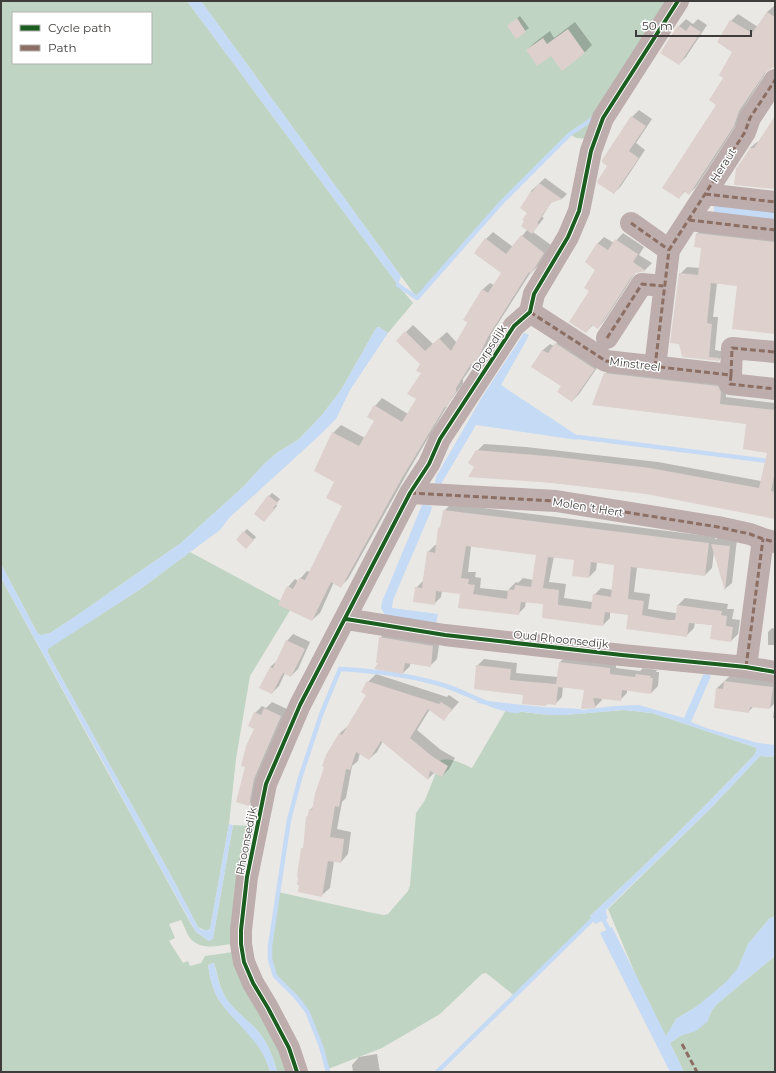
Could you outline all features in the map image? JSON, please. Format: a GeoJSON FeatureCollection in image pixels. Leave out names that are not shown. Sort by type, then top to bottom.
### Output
{"type":"FeatureCollection","features":[{"type":"Feature","properties":{"kind":"street"},"geometry":{"type":"LineString","coordinates":[[530,312],[534,294],[568,237],[579,211],[591,150],[603,118],[636,64],[678,1]]}},
{"type":"Feature","properties":{"kind":"street","name":"Heraut"},"geometry":{"type":"LineString","coordinates":[[654,367],[663,286],[669,250],[745,132],[750,118],[775,80]]}},
{"type":"Feature","properties":{"kind":"street"},"geometry":{"type":"LineString","coordinates":[[705,194],[775,202]]}},
{"type":"Feature","properties":{"kind":"street"},"geometry":{"type":"LineString","coordinates":[[689,220],[775,230]]}},
{"type":"Feature","properties":{"kind":"street"},"geometry":{"type":"LineString","coordinates":[[631,223],[669,250]]}},
{"type":"Feature","properties":{"kind":"street"},"geometry":{"type":"LineString","coordinates":[[607,338],[642,284],[663,286]]}},
{"type":"Feature","properties":{"kind":"street","name":"Minstreel"},"geometry":{"type":"LineString","coordinates":[[530,312],[606,361],[731,375]]}},
{"type":"Feature","properties":{"kind":"street","name":"Dorpsdijk"},"geometry":{"type":"LineString","coordinates":[[346,619],[410,493],[429,464],[440,439],[514,326],[530,312]]}},
{"type":"Feature","properties":{"kind":"street"},"geometry":{"type":"LineString","coordinates":[[775,352],[732,348],[730,384],[775,389]]}},
{"type":"Feature","properties":{"kind":"street","name":"Molen 't Hert"},"geometry":{"type":"LineString","coordinates":[[410,493],[556,501],[718,527],[769,540],[746,667]]}},
{"type":"Feature","properties":{"kind":"street","name":"Oud Rhoonsedijk"},"geometry":{"type":"LineString","coordinates":[[346,619],[445,635],[746,667],[775,672]]}},
{"type":"Feature","properties":{"kind":"street","name":"Rhoonsedijk"},"geometry":{"type":"LineString","coordinates":[[297,1072],[289,1048],[253,983],[244,962],[241,944],[241,930],[247,877],[266,784],[300,706],[346,619]]}},
{"type":"Feature","properties":{"kind":"green space"},"geometry":{"type":"Polygon","coordinates":[[[1,1],[187,1],[398,285],[413,303],[388,333],[379,327],[375,330],[341,390],[322,415],[298,440],[278,452],[265,463],[243,487],[181,543],[50,633],[41,635],[38,634],[1,564],[1,1]]]}},
{"type":"Feature","properties":{"kind":"green space"},"geometry":{"type":"Polygon","coordinates":[[[201,1],[669,1],[588,139],[576,138],[570,134],[501,203],[417,298],[201,1]]]}},
{"type":"Feature","properties":{"kind":"green space"},"geometry":{"type":"Polygon","coordinates":[[[190,552],[292,607],[250,676],[236,759],[229,824],[210,929],[206,931],[198,927],[48,653],[48,648],[139,590],[190,552]]]}},
{"type":"Feature","properties":{"kind":"green space"},"geometry":{"type":"Polygon","coordinates":[[[1,578],[191,924],[196,932],[209,941],[214,933],[233,825],[251,826],[231,944],[203,946],[198,944],[189,937],[181,920],[169,924],[175,938],[169,941],[183,963],[188,961],[190,966],[201,963],[205,956],[233,952],[293,1072],[277,1072],[270,1050],[261,1034],[233,1007],[226,998],[220,985],[214,963],[208,965],[216,994],[228,1012],[256,1042],[266,1060],[270,1072],[1,1072],[1,578]]]}},
{"type":"Feature","properties":{"kind":"green space"},"geometry":{"type":"Polygon","coordinates":[[[506,710],[549,715],[624,710],[652,713],[757,748],[755,754],[695,816],[590,916],[593,921],[515,996],[486,973],[482,974],[440,1014],[382,1048],[328,1069],[311,1018],[302,1004],[280,981],[272,967],[269,952],[278,892],[368,912],[384,915],[388,914],[408,891],[410,885],[416,813],[425,800],[441,760],[453,760],[472,768],[506,710]]]}},
{"type":"Feature","properties":{"kind":"green space"},"geometry":{"type":"Polygon","coordinates":[[[760,756],[775,757],[775,916],[769,919],[748,944],[738,968],[727,984],[696,1007],[676,1019],[666,1037],[637,978],[608,909],[712,807],[760,756]]]}},
{"type":"Feature","properties":{"kind":"green space"},"geometry":{"type":"Polygon","coordinates":[[[775,956],[775,1072],[684,1072],[670,1043],[707,1022],[712,1010],[717,1004],[775,956]]]}},
{"type":"Feature","properties":{"kind":"water"},"geometry":{"type":"Polygon","coordinates":[[[187,1],[201,1],[401,276],[398,285],[187,1]]]}},
{"type":"Feature","properties":{"kind":"water"},"geometry":{"type":"Polygon","coordinates":[[[714,206],[775,209],[775,222],[714,213],[714,206]]]}},
{"type":"Feature","properties":{"kind":"water"},"geometry":{"type":"Polygon","coordinates":[[[377,327],[388,333],[350,390],[336,419],[320,435],[229,518],[220,530],[139,590],[48,649],[48,653],[198,927],[202,930],[210,929],[229,824],[233,825],[213,939],[209,941],[196,932],[128,809],[1,578],[1,564],[38,634],[41,635],[50,633],[181,543],[243,487],[265,463],[278,452],[298,440],[322,415],[341,390],[377,327]]]}},
{"type":"Feature","properties":{"kind":"water"},"geometry":{"type":"Polygon","coordinates":[[[524,333],[529,335],[501,385],[578,436],[577,440],[476,425],[441,484],[435,483],[436,477],[482,397],[524,333]]]}},
{"type":"Feature","properties":{"kind":"water"},"geometry":{"type":"Polygon","coordinates":[[[428,504],[432,507],[431,511],[393,600],[392,608],[438,614],[436,624],[385,615],[381,608],[382,602],[422,505],[428,504]]]}},
{"type":"Feature","properties":{"kind":"water"},"geometry":{"type":"Polygon","coordinates":[[[706,673],[711,676],[691,722],[706,728],[758,743],[775,745],[775,757],[760,756],[712,807],[606,910],[608,918],[595,924],[590,916],[695,816],[755,754],[757,748],[652,713],[624,710],[549,715],[508,710],[475,702],[483,702],[485,704],[488,701],[581,710],[639,705],[684,718],[703,675],[706,673]]]}},
{"type":"Feature","properties":{"kind":"water"},"geometry":{"type":"Polygon","coordinates":[[[775,916],[775,956],[717,1004],[712,1010],[707,1022],[696,1031],[680,1036],[670,1043],[684,1072],[670,1072],[600,933],[612,927],[666,1036],[676,1019],[696,1007],[726,982],[738,968],[748,944],[769,919],[775,916]]]}},
{"type":"Feature","properties":{"kind":"water"},"geometry":{"type":"Polygon","coordinates":[[[214,963],[220,985],[226,998],[233,1007],[261,1034],[270,1050],[277,1072],[270,1072],[267,1061],[256,1043],[218,999],[212,985],[208,965],[214,963]]]}},
{"type":"Feature","properties":{"kind":"building"},"geometry":{"type":"Polygon","coordinates":[[[767,12],[775,17],[775,66],[765,73],[739,111],[734,126],[689,195],[684,191],[679,199],[662,188],[716,105],[709,100],[723,78],[719,75],[732,52],[717,42],[730,20],[752,33],[767,12]]]}},
{"type":"Feature","properties":{"kind":"building"},"geometry":{"type":"Polygon","coordinates":[[[517,18],[526,32],[516,39],[507,26],[517,18]]]}},
{"type":"Feature","properties":{"kind":"building"},"geometry":{"type":"Polygon","coordinates":[[[678,25],[686,31],[690,25],[701,32],[679,65],[660,53],[678,25]]]}},
{"type":"Feature","properties":{"kind":"building"},"geometry":{"type":"Polygon","coordinates":[[[568,29],[585,53],[562,71],[551,56],[537,66],[526,50],[543,38],[547,44],[568,29]]]}},
{"type":"Feature","properties":{"kind":"building"},"geometry":{"type":"Polygon","coordinates":[[[631,116],[646,126],[629,151],[639,158],[614,194],[597,183],[607,166],[602,162],[602,160],[631,116]]]}},
{"type":"Feature","properties":{"kind":"building"},"geometry":{"type":"Polygon","coordinates":[[[775,116],[775,189],[734,185],[736,169],[750,148],[754,148],[775,116]]]}},
{"type":"Feature","properties":{"kind":"building"},"geometry":{"type":"Polygon","coordinates":[[[539,183],[562,199],[551,203],[537,223],[539,224],[532,234],[521,226],[524,221],[522,220],[527,213],[520,208],[531,191],[532,192],[539,183]]]}},
{"type":"Feature","properties":{"kind":"building"},"geometry":{"type":"Polygon","coordinates":[[[696,233],[775,242],[775,334],[732,329],[737,286],[711,283],[707,323],[712,324],[709,357],[719,358],[719,361],[682,357],[679,344],[670,343],[679,273],[698,275],[701,248],[694,247],[696,233]]]}},
{"type":"Feature","properties":{"kind":"building"},"geometry":{"type":"Polygon","coordinates":[[[521,235],[544,253],[531,274],[529,272],[488,337],[480,354],[473,365],[471,364],[456,388],[456,392],[445,407],[402,478],[341,588],[331,582],[312,621],[278,605],[287,586],[293,589],[299,578],[305,580],[342,506],[326,498],[334,482],[314,471],[332,432],[359,446],[374,421],[367,417],[374,405],[402,422],[416,399],[407,394],[421,373],[416,371],[420,364],[396,341],[405,331],[425,351],[439,338],[451,351],[467,323],[463,320],[482,289],[488,293],[501,273],[474,253],[485,238],[506,254],[521,235]]]}},
{"type":"Feature","properties":{"kind":"building"},"geometry":{"type":"Polygon","coordinates":[[[615,239],[638,254],[633,262],[646,271],[636,273],[631,278],[598,329],[592,325],[586,333],[569,322],[589,291],[584,288],[595,270],[585,262],[597,243],[608,250],[615,239]]]}},
{"type":"Feature","properties":{"kind":"building"},"geometry":{"type":"Polygon","coordinates":[[[555,343],[595,369],[572,402],[557,392],[561,386],[531,367],[542,350],[548,353],[555,343]]]}},
{"type":"Feature","properties":{"kind":"building"},"geometry":{"type":"Polygon","coordinates":[[[604,373],[718,386],[721,392],[720,404],[775,410],[775,471],[771,491],[775,492],[775,519],[646,494],[552,483],[468,477],[474,467],[468,463],[476,450],[558,457],[650,468],[759,488],[767,453],[743,449],[746,424],[592,405],[604,373]]]}},
{"type":"Feature","properties":{"kind":"building"},"geometry":{"type":"Polygon","coordinates":[[[268,495],[278,503],[264,522],[254,514],[268,495]]]}},
{"type":"Feature","properties":{"kind":"building"},"geometry":{"type":"Polygon","coordinates":[[[443,510],[709,543],[705,576],[631,567],[628,599],[644,601],[642,615],[668,620],[675,620],[677,605],[722,611],[721,615],[727,616],[726,626],[733,627],[731,642],[710,639],[712,625],[689,623],[687,637],[626,629],[628,615],[605,612],[603,626],[542,618],[543,604],[521,602],[519,615],[458,608],[460,594],[436,591],[435,605],[413,602],[415,587],[422,588],[427,551],[435,553],[438,528],[440,528],[443,510]],[[466,546],[461,578],[469,579],[468,584],[475,585],[473,594],[507,599],[508,589],[514,590],[515,585],[531,587],[536,555],[466,546]],[[548,557],[543,588],[559,590],[558,605],[591,609],[593,594],[611,597],[614,565],[591,562],[589,578],[572,576],[574,560],[548,557]]]}},
{"type":"Feature","properties":{"kind":"building"},"geometry":{"type":"Polygon","coordinates":[[[243,531],[254,540],[246,549],[236,540],[243,531]]]}},
{"type":"Feature","properties":{"kind":"building"},"geometry":{"type":"Polygon","coordinates":[[[711,544],[730,546],[725,591],[711,544]]]}},
{"type":"Feature","properties":{"kind":"building"},"geometry":{"type":"Polygon","coordinates":[[[379,637],[433,646],[431,667],[405,663],[403,674],[374,669],[378,663],[376,663],[379,637]]]}},
{"type":"Feature","properties":{"kind":"building"},"geometry":{"type":"Polygon","coordinates":[[[286,640],[305,649],[291,677],[283,673],[272,694],[259,688],[270,667],[273,668],[286,640]]]}},
{"type":"Feature","properties":{"kind":"building"},"geometry":{"type":"Polygon","coordinates":[[[559,662],[610,668],[610,674],[635,677],[636,674],[651,676],[650,678],[653,678],[651,694],[622,690],[621,701],[593,698],[596,708],[581,709],[584,690],[558,687],[556,705],[546,704],[546,706],[522,704],[523,695],[474,689],[476,665],[511,669],[510,680],[556,684],[559,662]]]}},
{"type":"Feature","properties":{"kind":"building"},"geometry":{"type":"Polygon","coordinates":[[[367,681],[439,704],[441,702],[452,709],[444,721],[428,709],[410,738],[433,757],[448,766],[442,777],[430,771],[428,780],[381,741],[369,760],[356,752],[350,770],[346,769],[339,807],[335,806],[330,837],[344,839],[341,863],[328,861],[322,897],[298,892],[299,885],[297,885],[297,876],[301,848],[303,849],[306,817],[309,809],[312,810],[315,794],[324,767],[322,766],[326,755],[339,733],[342,735],[366,695],[361,692],[367,681]]]}},
{"type":"Feature","properties":{"kind":"building"},"geometry":{"type":"Polygon","coordinates":[[[724,681],[773,687],[770,709],[750,707],[749,713],[714,708],[716,688],[723,689],[724,681]]]}},
{"type":"Feature","properties":{"kind":"building"},"geometry":{"type":"Polygon","coordinates":[[[264,708],[281,716],[254,779],[249,806],[236,802],[245,767],[241,766],[246,746],[254,729],[248,726],[254,712],[261,715],[264,708]]]}},
{"type":"Feature","properties":{"kind":"waterway"},"geometry":{"type":"LineString","coordinates":[[398,285],[417,298],[501,203],[570,134],[594,118]]}},
{"type":"Feature","properties":{"kind":"waterway"},"geometry":{"type":"LineString","coordinates":[[578,437],[775,462]]}},
{"type":"Feature","properties":{"kind":"waterway"},"geometry":{"type":"LineString","coordinates":[[328,1072],[321,1046],[307,1011],[296,997],[275,976],[270,959],[270,946],[289,820],[300,778],[322,712],[340,669],[380,672],[433,682],[455,689],[490,704],[508,710],[518,711]]}},
{"type":"Feature","properties":{"kind":"waterway"},"geometry":{"type":"LineString","coordinates":[[601,915],[611,934]]}},
{"type":"Feature","properties":{"kind":"waterway"},"geometry":{"type":"LineString","coordinates":[[437,1072],[596,916]]}},
{"type":"Feature","properties":{"kind":"marked path"},"geometry":{"type":"LineString","coordinates":[[655,367],[669,250],[745,132],[750,118],[775,80]]}},
{"type":"Feature","properties":{"kind":"marked path"},"geometry":{"type":"LineString","coordinates":[[705,194],[775,202]]}},
{"type":"Feature","properties":{"kind":"marked path"},"geometry":{"type":"LineString","coordinates":[[689,220],[775,230]]}},
{"type":"Feature","properties":{"kind":"marked path"},"geometry":{"type":"LineString","coordinates":[[631,223],[669,250]]}},
{"type":"Feature","properties":{"kind":"marked path"},"geometry":{"type":"LineString","coordinates":[[607,338],[642,284],[663,286]]}},
{"type":"Feature","properties":{"kind":"marked path"},"geometry":{"type":"LineString","coordinates":[[530,312],[606,361],[731,375],[730,384],[775,389]]}},
{"type":"Feature","properties":{"kind":"marked path"},"geometry":{"type":"LineString","coordinates":[[731,375],[732,348],[775,352]]}},
{"type":"Feature","properties":{"kind":"marked path"},"geometry":{"type":"LineString","coordinates":[[410,493],[556,501],[718,527],[750,534],[775,542]]}},
{"type":"Feature","properties":{"kind":"marked path"},"geometry":{"type":"LineString","coordinates":[[746,667],[763,539]]}},
{"type":"Feature","properties":{"kind":"marked path"},"geometry":{"type":"LineString","coordinates":[[682,1044],[697,1072]]}},
{"type":"Feature","properties":{"kind":"cycle path"},"geometry":{"type":"LineString","coordinates":[[297,1072],[289,1048],[253,983],[244,962],[241,944],[241,930],[247,877],[266,784],[300,705],[410,493],[429,464],[440,439],[514,326],[530,312],[534,294],[568,237],[579,211],[591,151],[603,118],[678,1]]}},
{"type":"Feature","properties":{"kind":"cycle path"},"geometry":{"type":"LineString","coordinates":[[346,619],[445,635],[746,667],[775,672]]}}]}
